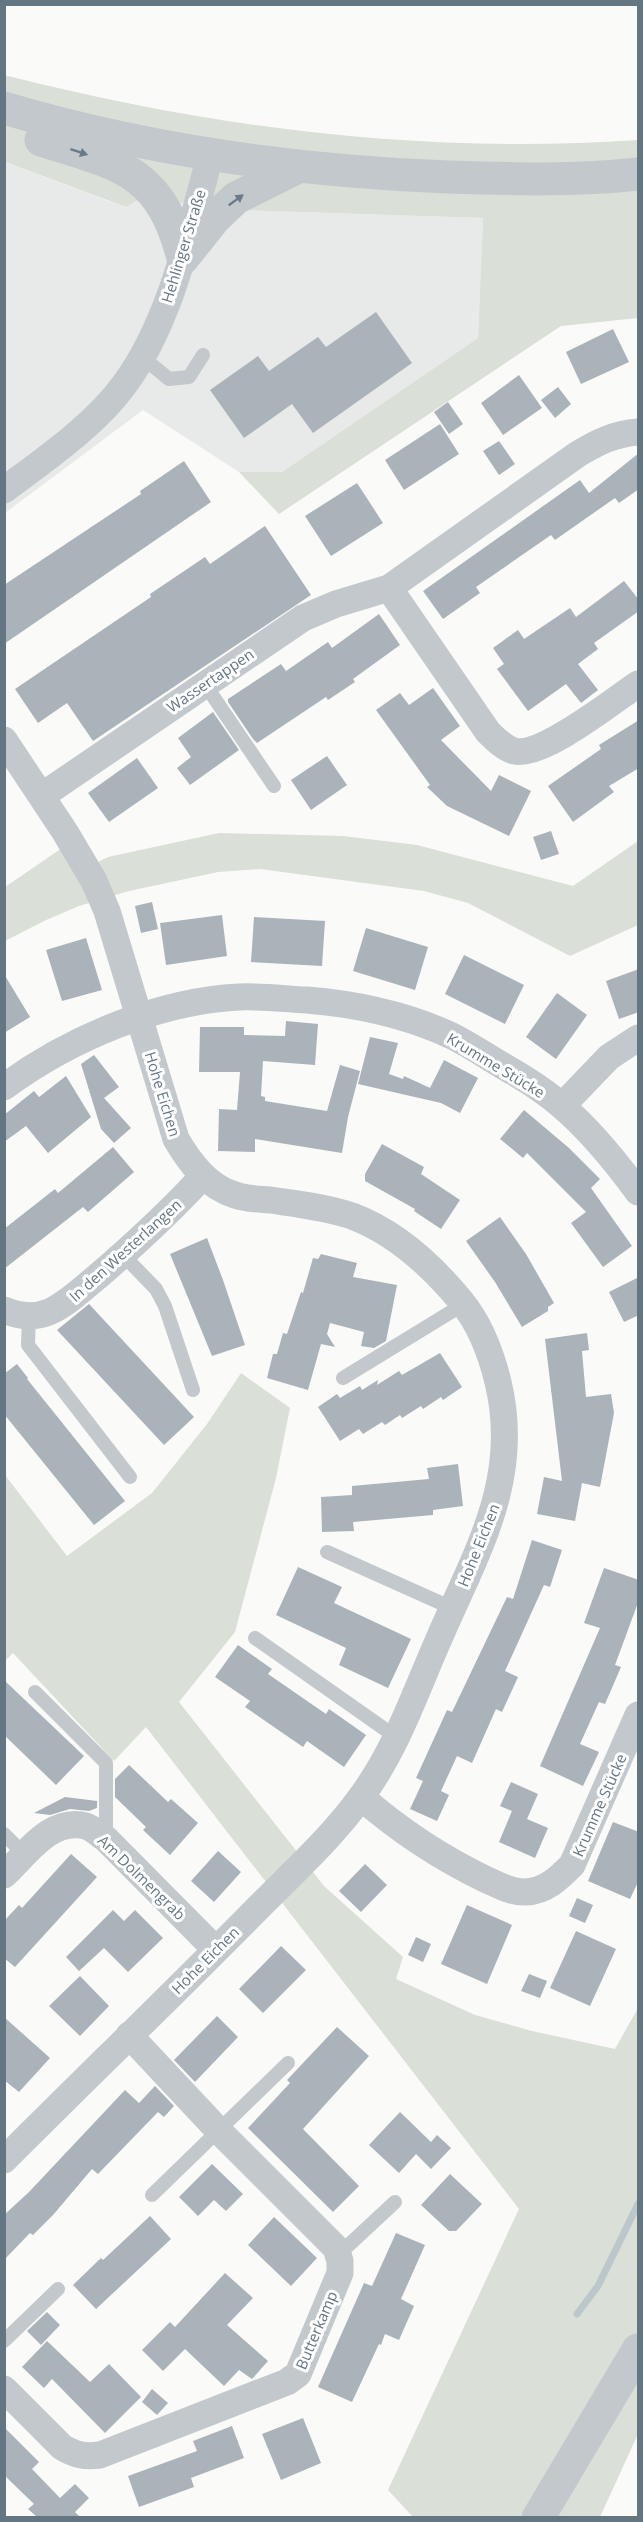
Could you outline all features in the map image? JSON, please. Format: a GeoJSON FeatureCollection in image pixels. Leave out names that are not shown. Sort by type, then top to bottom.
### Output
{"type":"FeatureCollection","features":[{"type":"Feature","properties":{"kind":"street"},"geometry":{"type":"LineString","coordinates":[[4,108],[122,139],[210,156],[298,167],[391,174],[502,178],[606,177],[639,174]]}},
{"type":"Feature","properties":{"kind":"street"},"geometry":{"type":"LineString","coordinates":[[4,125],[23,135],[111,162],[135,176],[153,190],[168,214],[176,230],[183,258]]}},
{"type":"Feature","properties":{"kind":"street","name":"Hehlinger Straße"},"geometry":{"type":"LineString","coordinates":[[4,490],[99,413],[124,386],[142,357],[183,258],[210,156]]}},
{"type":"Feature","properties":{"kind":"street"},"geometry":{"type":"LineString","coordinates":[[183,258],[215,218],[236,198],[298,167]]}},
{"type":"Feature","properties":{"kind":"street","name":"Wassertappen"},"geometry":{"type":"LineString","coordinates":[[43,795],[204,683],[303,618],[336,604],[389,588],[578,454],[603,439],[619,434],[639,432]]}},
{"type":"Feature","properties":{"kind":"street"},"geometry":{"type":"LineString","coordinates":[[389,588],[488,732],[501,744],[515,751],[533,750],[550,743],[639,684]]}},
{"type":"Feature","properties":{"kind":"street","name":"Hohe Eichen"},"geometry":{"type":"LineString","coordinates":[[4,2160],[216,1950],[338,1825],[361,1797],[396,1737],[493,1516],[505,1460],[506,1436],[502,1396],[493,1362],[480,1330],[464,1304],[418,1257],[375,1226],[334,1210],[237,1196],[220,1189],[188,1160],[176,1139],[107,911],[94,881],[43,795],[5,744]]}},
{"type":"Feature","properties":{"kind":"street","name":"Krumme Stücke"},"geometry":{"type":"LineString","coordinates":[[139,1018],[199,1002],[239,997],[334,1002],[374,1010],[418,1023],[451,1036],[523,1078],[562,1106],[606,1150],[639,1192]]}},
{"type":"Feature","properties":{"kind":"street"},"geometry":{"type":"LineString","coordinates":[[4,1088],[33,1066],[68,1047],[100,1031],[139,1018]]}},
{"type":"Feature","properties":{"kind":"street"},"geometry":{"type":"LineString","coordinates":[[562,1106],[609,1058],[639,1038]]}},
{"type":"Feature","properties":{"kind":"street","name":"In den Westerlangen"},"geometry":{"type":"LineString","coordinates":[[17,1313],[48,1312],[67,1301],[123,1255],[181,1201],[203,1176]]}},
{"type":"Feature","properties":{"kind":"street","name":"Krumme Stücke"},"geometry":{"type":"LineString","coordinates":[[361,1797],[394,1825],[454,1864],[510,1890],[526,1892],[543,1889],[558,1880],[572,1865],[639,1715]]}},
{"type":"Feature","properties":{"kind":"street","name":"Am Dolmengrab"},"geometry":{"type":"LineString","coordinates":[[4,1875],[50,1830],[68,1824],[87,1827],[106,1839],[216,1950]]}},
{"type":"Feature","properties":{"kind":"street"},"geometry":{"type":"LineString","coordinates":[[129,2035],[219,2131],[336,2248],[338,2255]]}},
{"type":"Feature","properties":{"kind":"street","name":"Butterkamp"},"geometry":{"type":"LineString","coordinates":[[4,2389],[62,2447],[73,2454],[88,2457],[100,2455],[276,2388],[298,2374],[340,2273],[338,2255]]}},
{"type":"Feature","properties":{"kind":"street"},"geometry":{"type":"LineString","coordinates":[[538,2517],[639,2350]]}},
{"type":"Feature","properties":{"kind":"lane"},"geometry":{"type":"LineString","coordinates":[[142,357],[169,379],[189,377],[204,355]]}},
{"type":"Feature","properties":{"kind":"lane"},"geometry":{"type":"LineString","coordinates":[[204,683],[274,786]]}},
{"type":"Feature","properties":{"kind":"lane"},"geometry":{"type":"LineString","coordinates":[[123,1255],[156,1289],[165,1306],[193,1390]]}},
{"type":"Feature","properties":{"kind":"lane"},"geometry":{"type":"LineString","coordinates":[[343,1378],[464,1304]]}},
{"type":"Feature","properties":{"kind":"lane"},"geometry":{"type":"LineString","coordinates":[[17,1313],[28,1345],[130,1477]]}},
{"type":"Feature","properties":{"kind":"lane"},"geometry":{"type":"LineString","coordinates":[[327,1552],[452,1608]]}},
{"type":"Feature","properties":{"kind":"lane"},"geometry":{"type":"LineString","coordinates":[[255,1638],[396,1737]]}},
{"type":"Feature","properties":{"kind":"lane"},"geometry":{"type":"LineString","coordinates":[[34,1692],[106,1763],[106,1839]]}},
{"type":"Feature","properties":{"kind":"lane"},"geometry":{"type":"LineString","coordinates":[[4,1834],[25,1855]]}},
{"type":"Feature","properties":{"kind":"lane"},"geometry":{"type":"LineString","coordinates":[[152,2195],[288,2063]]}},
{"type":"Feature","properties":{"kind":"lane"},"geometry":{"type":"LineString","coordinates":[[338,2255],[395,2202]]}},
{"type":"Feature","properties":{"kind":"lane"},"geometry":{"type":"LineString","coordinates":[[4,2341],[58,2289]]}},
{"type":"Feature","properties":{"kind":"shaded area"},"geometry":{"type":"Polygon","coordinates":[[[4,75],[161,110],[319,133],[478,144],[558,144],[638,140],[638,318],[561,326],[279,514],[239,472],[282,472],[478,338],[483,218],[240,210],[141,198],[126,207],[5,162],[4,75]]]}},
{"type":"Feature","properties":{"kind":"shaded area"},"geometry":{"type":"Polygon","coordinates":[[[4,162],[125,207],[141,198],[240,210],[483,218],[478,338],[282,472],[239,472],[143,410],[5,513],[4,162]]]}},
{"type":"Feature","properties":{"kind":"shaded area"},"geometry":{"type":"Polygon","coordinates":[[[219,833],[343,836],[417,845],[573,886],[638,841],[638,925],[570,956],[468,903],[424,891],[260,869],[218,872],[129,891],[79,906],[5,941],[5,887],[62,848],[78,872],[108,857],[219,833]]]}},
{"type":"Feature","properties":{"kind":"shaded area"},"geometry":{"type":"Polygon","coordinates":[[[241,1373],[290,1408],[276,1478],[235,1632],[179,1702],[324,1886],[403,1957],[396,1979],[475,2015],[532,2031],[615,2049],[638,2008],[638,2434],[600,2517],[413,2517],[388,2490],[519,2209],[146,1727],[114,1761],[13,1653],[5,1661],[5,1475],[67,1556],[152,1493],[207,1424],[241,1373]]]}},
{"type":"Feature","properties":{"kind":"building"},"geometry":{"type":"Polygon","coordinates":[[[376,312],[412,363],[313,433],[292,404],[244,438],[210,390],[258,356],[269,371],[318,337],[326,347],[376,312]]]}},
{"type":"Feature","properties":{"kind":"building"},"geometry":{"type":"Polygon","coordinates":[[[613,329],[629,362],[581,384],[566,352],[613,329]]]}},
{"type":"Feature","properties":{"kind":"building"},"geometry":{"type":"Polygon","coordinates":[[[519,375],[542,408],[503,435],[481,403],[519,375]]]}},
{"type":"Feature","properties":{"kind":"building"},"geometry":{"type":"Polygon","coordinates":[[[558,387],[571,404],[555,418],[541,400],[558,387]]]}},
{"type":"Feature","properties":{"kind":"building"},"geometry":{"type":"Polygon","coordinates":[[[448,402],[463,424],[449,434],[434,412],[448,402]]]}},
{"type":"Feature","properties":{"kind":"building"},"geometry":{"type":"Polygon","coordinates":[[[440,424],[459,454],[404,490],[385,460],[440,424]]]}},
{"type":"Feature","properties":{"kind":"building"},"geometry":{"type":"Polygon","coordinates":[[[499,441],[515,464],[499,475],[483,451],[499,441]]]}},
{"type":"Feature","properties":{"kind":"building"},"geometry":{"type":"Polygon","coordinates":[[[639,453],[639,489],[619,503],[615,498],[555,540],[551,535],[476,587],[480,593],[443,619],[423,591],[580,480],[589,493],[639,453]]]}},
{"type":"Feature","properties":{"kind":"building"},"geometry":{"type":"Polygon","coordinates":[[[184,461],[211,502],[4,644],[4,585],[141,494],[140,491],[184,461]]]}},
{"type":"Feature","properties":{"kind":"building"},"geometry":{"type":"Polygon","coordinates":[[[357,483],[383,523],[331,556],[305,516],[357,483]]]}},
{"type":"Feature","properties":{"kind":"building"},"geometry":{"type":"Polygon","coordinates":[[[265,526],[311,595],[93,741],[67,703],[38,723],[15,689],[151,597],[150,594],[205,557],[210,564],[265,526]]]}},
{"type":"Feature","properties":{"kind":"building"},"geometry":{"type":"Polygon","coordinates":[[[624,581],[639,600],[639,611],[594,643],[598,649],[578,664],[598,690],[581,703],[566,684],[528,711],[497,669],[504,664],[493,648],[518,630],[524,639],[570,608],[576,617],[624,581]]]}},
{"type":"Feature","properties":{"kind":"building"},"geometry":{"type":"Polygon","coordinates":[[[379,614],[400,645],[353,679],[355,682],[328,700],[326,697],[257,743],[228,699],[281,664],[286,671],[328,642],[332,648],[379,614]]]}},
{"type":"Feature","properties":{"kind":"building"},"geometry":{"type":"Polygon","coordinates":[[[433,688],[460,726],[441,740],[491,791],[499,775],[531,791],[509,836],[447,806],[427,787],[430,785],[376,710],[400,693],[409,705],[433,688]]]}},
{"type":"Feature","properties":{"kind":"building"},"geometry":{"type":"Polygon","coordinates":[[[213,712],[239,750],[190,785],[177,768],[191,757],[178,738],[213,712]]]}},
{"type":"Feature","properties":{"kind":"building"},"geometry":{"type":"Polygon","coordinates":[[[639,720],[639,768],[609,786],[614,792],[573,822],[548,786],[601,749],[599,745],[639,720]]]}},
{"type":"Feature","properties":{"kind":"building"},"geometry":{"type":"Polygon","coordinates":[[[327,756],[347,785],[311,810],[291,780],[327,756]]]}},
{"type":"Feature","properties":{"kind":"building"},"geometry":{"type":"Polygon","coordinates":[[[137,758],[158,788],[109,822],[88,793],[137,758]]]}},
{"type":"Feature","properties":{"kind":"building"},"geometry":{"type":"Polygon","coordinates":[[[551,831],[559,854],[541,860],[533,837],[551,831]]]}},
{"type":"Feature","properties":{"kind":"building"},"geometry":{"type":"Polygon","coordinates":[[[152,902],[158,929],[141,933],[135,906],[152,902]]]}},
{"type":"Feature","properties":{"kind":"building"},"geometry":{"type":"Polygon","coordinates":[[[222,915],[227,956],[166,965],[160,923],[222,915]]]}},
{"type":"Feature","properties":{"kind":"building"},"geometry":{"type":"Polygon","coordinates":[[[254,917],[325,921],[322,966],[251,962],[254,917]]]}},
{"type":"Feature","properties":{"kind":"building"},"geometry":{"type":"Polygon","coordinates":[[[366,928],[428,947],[415,990],[353,971],[366,928]]]}},
{"type":"Feature","properties":{"kind":"building"},"geometry":{"type":"Polygon","coordinates":[[[86,938],[102,990],[62,1001],[46,950],[86,938]]]}},
{"type":"Feature","properties":{"kind":"building"},"geometry":{"type":"Polygon","coordinates":[[[464,955],[524,985],[505,1024],[445,994],[464,955]]]}},
{"type":"Feature","properties":{"kind":"building"},"geometry":{"type":"Polygon","coordinates":[[[639,969],[639,1012],[619,1019],[606,981],[639,969]]]}},
{"type":"Feature","properties":{"kind":"building"},"geometry":{"type":"Polygon","coordinates":[[[4,974],[30,1017],[4,1033],[4,974]]]}},
{"type":"Feature","properties":{"kind":"building"},"geometry":{"type":"Polygon","coordinates":[[[557,993],[587,1015],[556,1059],[526,1037],[557,993]]]}},
{"type":"Feature","properties":{"kind":"building"},"geometry":{"type":"Polygon","coordinates":[[[286,1021],[318,1024],[315,1065],[263,1061],[261,1096],[265,1097],[265,1101],[327,1111],[340,1065],[360,1071],[348,1117],[342,1153],[255,1139],[255,1152],[218,1151],[219,1109],[237,1110],[240,1072],[199,1072],[200,1027],[244,1027],[244,1035],[285,1036],[286,1021]]]}},
{"type":"Feature","properties":{"kind":"building"},"geometry":{"type":"Polygon","coordinates":[[[370,1037],[398,1043],[389,1074],[403,1079],[404,1076],[430,1088],[444,1060],[478,1078],[460,1113],[441,1103],[358,1084],[370,1037]]]}},
{"type":"Feature","properties":{"kind":"building"},"geometry":{"type":"Polygon","coordinates":[[[94,1055],[119,1087],[104,1098],[131,1128],[114,1143],[101,1129],[81,1064],[94,1055]]]}},
{"type":"Feature","properties":{"kind":"building"},"geometry":{"type":"Polygon","coordinates":[[[66,1076],[91,1117],[48,1153],[26,1126],[4,1142],[4,1115],[34,1091],[39,1097],[66,1076]]]}},
{"type":"Feature","properties":{"kind":"building"},"geometry":{"type":"Polygon","coordinates":[[[524,1110],[569,1148],[600,1179],[591,1188],[632,1246],[603,1267],[571,1223],[586,1212],[527,1153],[523,1158],[500,1139],[524,1110]]]}},
{"type":"Feature","properties":{"kind":"building"},"geometry":{"type":"Polygon","coordinates":[[[382,1144],[424,1167],[421,1174],[460,1200],[441,1229],[414,1211],[415,1209],[365,1181],[365,1174],[382,1144]]]}},
{"type":"Feature","properties":{"kind":"building"},"geometry":{"type":"Polygon","coordinates":[[[113,1147],[134,1172],[88,1212],[83,1207],[4,1269],[4,1229],[55,1189],[58,1193],[113,1147]]]}},
{"type":"Feature","properties":{"kind":"building"},"geometry":{"type":"Polygon","coordinates":[[[500,1217],[526,1254],[554,1303],[548,1307],[548,1311],[522,1327],[495,1282],[466,1241],[500,1217]]]}},
{"type":"Feature","properties":{"kind":"building"},"geometry":{"type":"Polygon","coordinates":[[[207,1238],[245,1345],[212,1356],[170,1254],[207,1238]]]}},
{"type":"Feature","properties":{"kind":"building"},"geometry":{"type":"Polygon","coordinates":[[[321,1254],[357,1263],[353,1277],[397,1285],[386,1341],[374,1348],[361,1346],[364,1332],[330,1323],[327,1334],[335,1347],[321,1344],[308,1390],[267,1378],[273,1354],[277,1354],[283,1333],[287,1334],[301,1292],[303,1293],[313,1258],[318,1259],[321,1254]]]}},
{"type":"Feature","properties":{"kind":"building"},"geometry":{"type":"Polygon","coordinates":[[[639,1277],[639,1315],[624,1322],[609,1292],[639,1277]]]}},
{"type":"Feature","properties":{"kind":"building"},"geometry":{"type":"Polygon","coordinates":[[[89,1304],[194,1417],[164,1445],[57,1330],[89,1304]]]}},
{"type":"Feature","properties":{"kind":"building"},"geometry":{"type":"Polygon","coordinates":[[[587,1333],[589,1350],[582,1351],[586,1397],[611,1394],[614,1413],[600,1487],[582,1483],[575,1521],[537,1514],[544,1477],[562,1481],[545,1339],[587,1333]]]}},
{"type":"Feature","properties":{"kind":"building"},"geometry":{"type":"Polygon","coordinates":[[[440,1353],[462,1387],[443,1400],[441,1397],[423,1409],[421,1406],[402,1418],[400,1415],[385,1425],[382,1422],[363,1434],[359,1429],[340,1441],[318,1407],[337,1394],[340,1398],[360,1386],[362,1390],[378,1380],[377,1385],[399,1371],[402,1375],[440,1353]]]}},
{"type":"Feature","properties":{"kind":"building"},"geometry":{"type":"Polygon","coordinates":[[[17,1364],[125,1501],[94,1525],[4,1414],[4,1374],[17,1364]]]}},
{"type":"Feature","properties":{"kind":"building"},"geometry":{"type":"Polygon","coordinates":[[[458,1464],[463,1506],[433,1510],[433,1515],[353,1522],[354,1531],[322,1532],[321,1497],[352,1495],[352,1486],[429,1479],[427,1468],[458,1464]]]}},
{"type":"Feature","properties":{"kind":"building"},"geometry":{"type":"Polygon","coordinates":[[[532,1540],[562,1550],[550,1587],[544,1585],[505,1671],[518,1677],[502,1712],[496,1709],[472,1763],[457,1756],[441,1791],[449,1795],[437,1821],[410,1809],[423,1781],[416,1778],[447,1710],[452,1712],[507,1597],[513,1599],[532,1540]]]}},
{"type":"Feature","properties":{"kind":"building"},"geometry":{"type":"Polygon","coordinates":[[[298,1567],[342,1587],[334,1603],[411,1639],[388,1688],[339,1665],[346,1648],[276,1615],[298,1567]]]}},
{"type":"Feature","properties":{"kind":"building"},"geometry":{"type":"Polygon","coordinates":[[[604,1568],[639,1580],[639,1600],[615,1665],[621,1667],[605,1704],[599,1702],[580,1744],[599,1752],[583,1786],[540,1766],[600,1628],[584,1623],[604,1568]]]}},
{"type":"Feature","properties":{"kind":"building"},"geometry":{"type":"Polygon","coordinates":[[[238,1645],[272,1669],[268,1674],[326,1714],[329,1709],[366,1735],[344,1767],[307,1741],[303,1747],[245,1707],[250,1701],[215,1677],[238,1645]]]}},
{"type":"Feature","properties":{"kind":"building"},"geometry":{"type":"Polygon","coordinates":[[[4,1680],[84,1756],[56,1785],[4,1735],[4,1680]]]}},
{"type":"Feature","properties":{"kind":"building"},"geometry":{"type":"Polygon","coordinates":[[[129,1765],[168,1802],[171,1799],[198,1823],[170,1855],[143,1830],[146,1827],[115,1797],[115,1779],[129,1765]]]}},
{"type":"Feature","properties":{"kind":"building"},"geometry":{"type":"Polygon","coordinates":[[[511,1782],[538,1794],[527,1819],[548,1828],[535,1858],[499,1842],[512,1811],[500,1806],[511,1782]]]}},
{"type":"Feature","properties":{"kind":"building"},"geometry":{"type":"Polygon","coordinates":[[[65,1797],[97,1801],[97,1808],[89,1811],[70,1809],[50,1815],[34,1813],[65,1797]]]}},
{"type":"Feature","properties":{"kind":"building"},"geometry":{"type":"Polygon","coordinates":[[[613,1822],[639,1832],[639,1880],[630,1899],[588,1881],[613,1822]]]}},
{"type":"Feature","properties":{"kind":"building"},"geometry":{"type":"Polygon","coordinates":[[[218,1851],[241,1872],[214,1902],[191,1881],[218,1851]]]}},
{"type":"Feature","properties":{"kind":"building"},"geometry":{"type":"Polygon","coordinates":[[[71,1854],[97,1877],[15,1967],[4,1958],[4,1921],[19,1905],[22,1908],[71,1854]]]}},
{"type":"Feature","properties":{"kind":"building"},"geometry":{"type":"Polygon","coordinates":[[[365,1864],[387,1885],[361,1912],[339,1891],[365,1864]]]}},
{"type":"Feature","properties":{"kind":"building"},"geometry":{"type":"Polygon","coordinates":[[[577,1898],[593,1905],[585,1923],[569,1916],[577,1898]]]}},
{"type":"Feature","properties":{"kind":"building"},"geometry":{"type":"Polygon","coordinates":[[[467,1905],[512,1925],[487,1984],[441,1964],[467,1905]]]}},
{"type":"Feature","properties":{"kind":"building"},"geometry":{"type":"Polygon","coordinates":[[[113,1910],[124,1921],[135,1910],[163,1938],[128,1972],[104,1948],[79,1971],[66,1957],[113,1910]]]}},
{"type":"Feature","properties":{"kind":"building"},"geometry":{"type":"Polygon","coordinates":[[[576,1931],[616,1949],[590,2006],[550,1988],[576,1931]]]}},
{"type":"Feature","properties":{"kind":"building"},"geometry":{"type":"Polygon","coordinates":[[[416,1937],[431,1944],[423,1962],[408,1955],[416,1937]]]}},
{"type":"Feature","properties":{"kind":"building"},"geometry":{"type":"Polygon","coordinates":[[[281,1946],[306,1970],[263,2013],[239,1989],[281,1946]]]}},
{"type":"Feature","properties":{"kind":"building"},"geometry":{"type":"Polygon","coordinates":[[[529,1974],[547,1981],[540,1998],[521,1991],[529,1974]]]}},
{"type":"Feature","properties":{"kind":"building"},"geometry":{"type":"Polygon","coordinates":[[[80,1976],[109,2006],[80,2036],[49,2006],[80,1976]]]}},
{"type":"Feature","properties":{"kind":"building"},"geometry":{"type":"Polygon","coordinates":[[[217,2016],[238,2037],[195,2082],[174,2060],[217,2016]]]}},
{"type":"Feature","properties":{"kind":"building"},"geometry":{"type":"Polygon","coordinates":[[[4,2017],[50,2058],[19,2092],[4,2080],[4,2017]]]}},
{"type":"Feature","properties":{"kind":"building"},"geometry":{"type":"Polygon","coordinates":[[[337,2027],[369,2056],[303,2129],[359,2186],[333,2212],[248,2128],[290,2083],[287,2080],[337,2027]]]}},
{"type":"Feature","properties":{"kind":"building"},"geometry":{"type":"Polygon","coordinates":[[[155,2086],[174,2106],[164,2117],[158,2112],[98,2174],[92,2169],[53,2215],[33,2235],[30,2233],[4,2260],[4,2215],[29,2192],[125,2090],[139,2103],[155,2086]]]}},
{"type":"Feature","properties":{"kind":"building"},"geometry":{"type":"Polygon","coordinates":[[[400,2112],[431,2142],[437,2135],[451,2148],[431,2169],[416,2154],[399,2173],[369,2145],[400,2112]]]}},
{"type":"Feature","properties":{"kind":"building"},"geometry":{"type":"Polygon","coordinates":[[[212,2164],[243,2194],[226,2211],[214,2200],[198,2216],[179,2197],[212,2164]]]}},
{"type":"Feature","properties":{"kind":"building"},"geometry":{"type":"Polygon","coordinates":[[[450,2174],[482,2204],[456,2231],[449,2231],[421,2205],[450,2174]]]}},
{"type":"Feature","properties":{"kind":"building"},"geometry":{"type":"Polygon","coordinates":[[[150,2216],[171,2239],[96,2309],[73,2285],[150,2216]]]}},
{"type":"Feature","properties":{"kind":"building"},"geometry":{"type":"Polygon","coordinates":[[[274,2217],[317,2258],[291,2286],[248,2245],[274,2217]]]}},
{"type":"Feature","properties":{"kind":"building"},"geometry":{"type":"Polygon","coordinates":[[[396,2233],[425,2245],[401,2299],[414,2306],[399,2340],[385,2334],[352,2402],[318,2387],[364,2283],[372,2286],[396,2233]]]}},
{"type":"Feature","properties":{"kind":"building"},"geometry":{"type":"Polygon","coordinates":[[[225,2273],[253,2298],[227,2325],[268,2361],[252,2379],[239,2370],[224,2386],[185,2349],[163,2371],[142,2350],[170,2322],[175,2327],[225,2273]]]}},
{"type":"Feature","properties":{"kind":"building"},"geometry":{"type":"Polygon","coordinates":[[[47,2312],[60,2325],[41,2345],[27,2331],[47,2312]]]}},
{"type":"Feature","properties":{"kind":"building"},"geometry":{"type":"Polygon","coordinates":[[[47,2341],[90,2382],[109,2364],[141,2397],[105,2433],[52,2379],[44,2388],[22,2367],[47,2341]]]}},
{"type":"Feature","properties":{"kind":"building"},"geometry":{"type":"Polygon","coordinates":[[[152,2389],[168,2403],[157,2415],[142,2402],[152,2389]]]}},
{"type":"Feature","properties":{"kind":"building"},"geometry":{"type":"Polygon","coordinates":[[[303,2418],[321,2463],[281,2480],[262,2434],[303,2418]]]}},
{"type":"Feature","properties":{"kind":"building"},"geometry":{"type":"Polygon","coordinates":[[[232,2426],[244,2458],[191,2478],[194,2487],[139,2507],[128,2476],[197,2451],[193,2441],[232,2426]]]}},
{"type":"Feature","properties":{"kind":"building"},"geometry":{"type":"Polygon","coordinates":[[[4,2427],[39,2462],[32,2469],[60,2498],[75,2484],[89,2498],[75,2512],[80,2517],[37,2517],[28,2509],[34,2504],[4,2475],[4,2427]]]}},
{"type":"Feature","properties":{"kind":"waterway"},"geometry":{"type":"LineString","coordinates":[[577,2314],[598,2286],[638,2204]]}}]}
